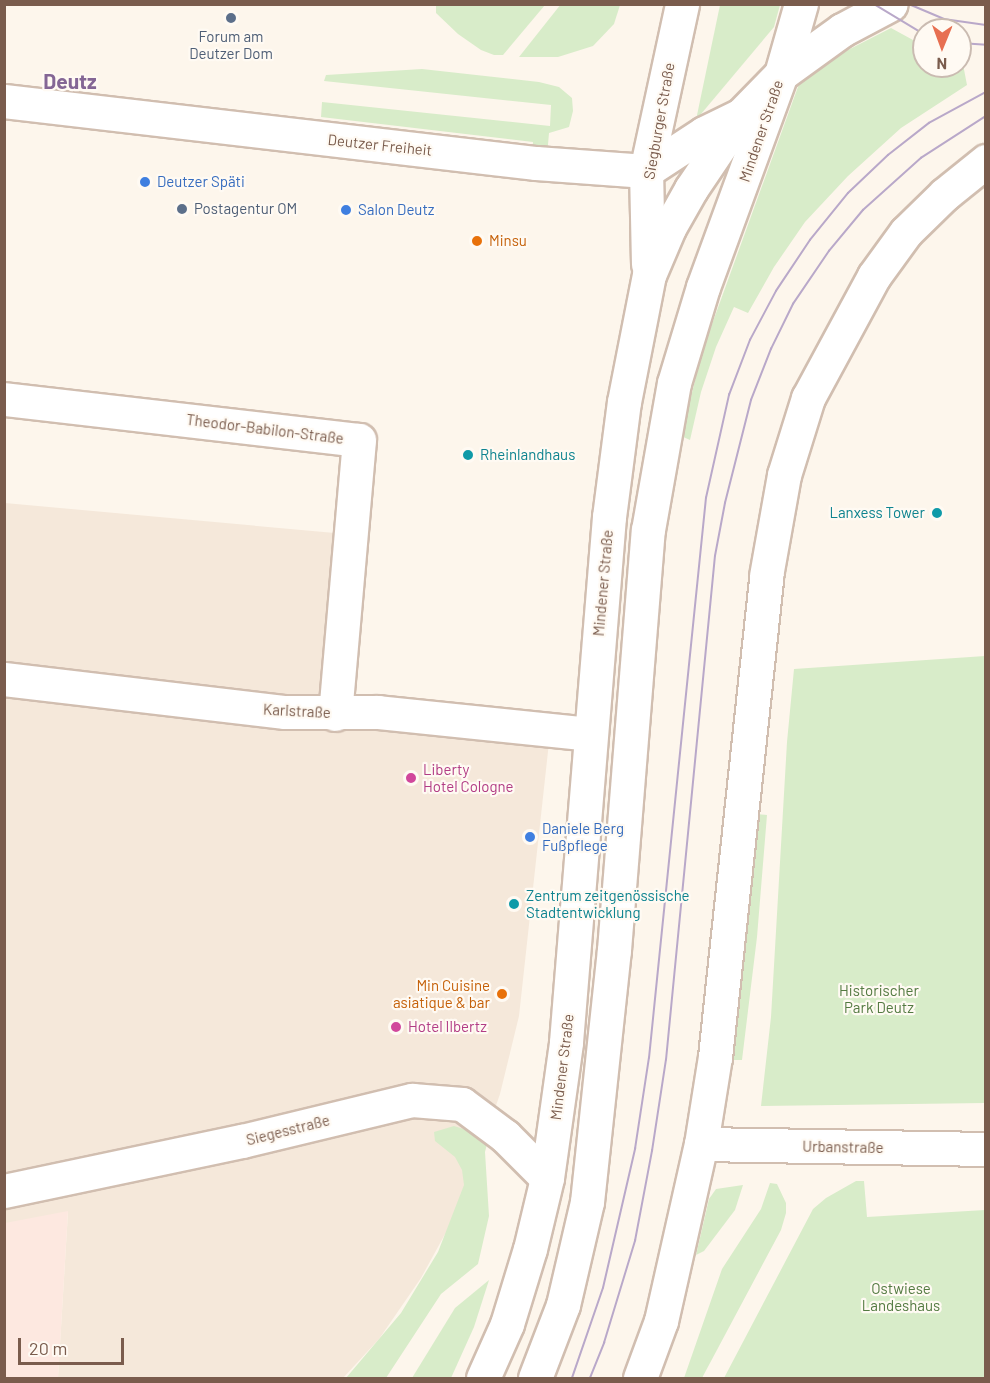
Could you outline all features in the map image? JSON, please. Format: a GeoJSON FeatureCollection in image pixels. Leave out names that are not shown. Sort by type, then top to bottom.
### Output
{"type":"FeatureCollection","features":[{"type":"Feature","properties":{"kind":"main road","name":"Siegburger Straße"},"geometry":{"type":"LineString","coordinates":[[649,275],[646,171],[682,4]]}},
{"type":"Feature","properties":{"kind":"main road"},"geometry":{"type":"LineString","coordinates":[[781,74],[801,4]]}},
{"type":"Feature","properties":{"kind":"main road"},"geometry":{"type":"LineString","coordinates":[[781,74],[842,30],[891,4]]}},
{"type":"Feature","properties":{"kind":"main road","name":"Mindener Straße"},"geometry":{"type":"LineString","coordinates":[[483,1378],[507,1324],[530,1249],[547,1178],[566,1042],[609,517],[624,402],[649,275],[669,228],[721,141],[741,115],[781,74]]}},
{"type":"Feature","properties":{"kind":"main road","name":"Mindener Straße"},"geometry":{"type":"LineString","coordinates":[[535,1378],[563,1305],[587,1202],[614,950],[648,530],[674,383],[703,287],[781,74]]}},
{"type":"Feature","properties":{"kind":"main road","name":"Deutzer Freiheit"},"geometry":{"type":"LineString","coordinates":[[4,101],[525,162],[602,170],[646,171]]}},
{"type":"Feature","properties":{"kind":"main road"},"geometry":{"type":"LineString","coordinates":[[646,171],[704,133],[741,115]]}},
{"type":"Feature","properties":{"kind":"main road"},"geometry":{"type":"LineString","coordinates":[[639,1378],[662,1321],[701,1144],[716,1046],[766,576],[784,475],[808,398],[874,276],[906,232],[945,194],[986,161]]}},
{"type":"Feature","properties":{"kind":"main road","name":"Theodor-Babilon-Straße"},"geometry":{"type":"LineString","coordinates":[[4,399],[359,440],[335,714]]}},
{"type":"Feature","properties":{"kind":"main road","name":"Karlstraße"},"geometry":{"type":"LineString","coordinates":[[4,679],[285,712],[335,714],[378,712],[590,734]]}},
{"type":"Feature","properties":{"kind":"main road","name":"Siegesstraße"},"geometry":{"type":"LineString","coordinates":[[4,1191],[242,1141],[412,1100],[462,1104],[505,1136],[547,1178]]}},
{"type":"Feature","properties":{"kind":"main road","name":"Urbanstraße"},"geometry":{"type":"LineString","coordinates":[[701,1144],[986,1149]]}},
{"type":"Feature","properties":{"kind":"shaded area"},"geometry":{"type":"Polygon","coordinates":[[[5,503],[368,536],[350,696],[552,715],[519,1016],[500,1094],[462,1203],[421,1278],[379,1339],[343,1378],[58,1378],[68,1212],[5,1224],[5,503]]]}},
{"type":"Feature","properties":{"kind":"shaded area"},"geometry":{"type":"Polygon","coordinates":[[[68,1211],[58,1378],[5,1378],[5,1223],[68,1211]]]}},
{"type":"Feature","properties":{"kind":"green space"},"geometry":{"type":"Polygon","coordinates":[[[436,4],[545,5],[503,55],[494,55],[481,50],[458,34],[436,13],[436,4]]]}},
{"type":"Feature","properties":{"kind":"green space"},"geometry":{"type":"Polygon","coordinates":[[[561,4],[620,5],[614,24],[593,46],[558,57],[519,57],[561,4]]]}},
{"type":"Feature","properties":{"kind":"green space"},"geometry":{"type":"Polygon","coordinates":[[[720,5],[780,5],[774,27],[696,120],[720,5]]]}},
{"type":"Feature","properties":{"kind":"green space"},"geometry":{"type":"Polygon","coordinates":[[[891,28],[912,39],[912,78],[966,78],[967,85],[901,128],[848,176],[805,222],[774,267],[748,313],[734,307],[716,347],[701,392],[690,440],[681,436],[703,349],[799,84],[844,52],[891,28]]]}},
{"type":"Feature","properties":{"kind":"green space"},"geometry":{"type":"Polygon","coordinates":[[[422,69],[539,82],[559,87],[572,98],[573,111],[569,127],[549,133],[547,156],[532,154],[533,142],[321,117],[322,102],[550,126],[551,105],[324,81],[326,75],[422,69]]]}},
{"type":"Feature","properties":{"kind":"green space","name":"Historischer Park Deutz"},"geometry":{"type":"Polygon","coordinates":[[[985,656],[985,1103],[761,1106],[771,1017],[787,742],[794,669],[985,656]]]}},
{"type":"Feature","properties":{"kind":"green space"},"geometry":{"type":"Polygon","coordinates":[[[757,814],[767,815],[757,937],[742,1060],[731,1060],[751,894],[757,814]]]}},
{"type":"Feature","properties":{"kind":"green space"},"geometry":{"type":"Polygon","coordinates":[[[454,1126],[470,1131],[487,1144],[485,1152],[489,1216],[478,1264],[441,1294],[386,1378],[346,1378],[401,1313],[438,1252],[464,1185],[462,1170],[455,1157],[435,1141],[434,1132],[454,1126]]]}},
{"type":"Feature","properties":{"kind":"green space","name":"Ostwiese Landeshaus"},"geometry":{"type":"Polygon","coordinates":[[[856,1181],[864,1181],[867,1217],[985,1210],[985,1378],[724,1378],[813,1209],[826,1198],[856,1181]]]}},
{"type":"Feature","properties":{"kind":"green space"},"geometry":{"type":"Polygon","coordinates":[[[770,1183],[777,1184],[786,1203],[786,1213],[781,1230],[702,1378],[684,1378],[722,1269],[761,1209],[770,1183]]]}},
{"type":"Feature","properties":{"kind":"green space"},"geometry":{"type":"Polygon","coordinates":[[[743,1185],[735,1210],[704,1251],[696,1255],[709,1199],[716,1189],[743,1185]]]}},
{"type":"Feature","properties":{"kind":"green space"},"geometry":{"type":"Polygon","coordinates":[[[489,1280],[474,1327],[451,1378],[412,1378],[455,1308],[489,1280]]]}},
{"type":"Feature","properties":{"kind":"tram line"},"geometry":{"type":"LineString","coordinates":[[874,4],[912,27]]}},
{"type":"Feature","properties":{"kind":"tram line"},"geometry":{"type":"LineString","coordinates":[[909,4],[944,19],[986,25]]}},
{"type":"Feature","properties":{"kind":"tram line"},"geometry":{"type":"LineString","coordinates":[[972,44],[986,45]]}},
{"type":"Feature","properties":{"kind":"tram line"},"geometry":{"type":"LineString","coordinates":[[572,1378],[603,1288],[635,1149],[649,1058],[706,498],[729,395],[750,340],[776,291],[810,240],[848,193],[888,155],[929,123],[986,92]]}},
{"type":"Feature","properties":{"kind":"tram line"},"geometry":{"type":"LineString","coordinates":[[590,1378],[604,1343],[635,1241],[652,1151],[666,1060],[715,556],[725,503],[751,400],[771,349],[793,304],[829,251],[863,210],[921,158],[986,116]]}},
{"type":"Feature","properties":{"kind":"place","name":"Forum am Deutzer Dom"},"geometry":{"type":"Point","coordinates":[231,18]}},
{"type":"Feature","properties":{"kind":"place","name":"Deutzer Späti"},"geometry":{"type":"Point","coordinates":[145,182]}},
{"type":"Feature","properties":{"kind":"place","name":"Postagentur OM"},"geometry":{"type":"Point","coordinates":[182,209]}},
{"type":"Feature","properties":{"kind":"place","name":"Salon Deutz"},"geometry":{"type":"Point","coordinates":[346,210]}},
{"type":"Feature","properties":{"kind":"place","name":"Minsu"},"geometry":{"type":"Point","coordinates":[477,241]}},
{"type":"Feature","properties":{"kind":"place","name":"Rheinlandhaus"},"geometry":{"type":"Point","coordinates":[468,455]}},
{"type":"Feature","properties":{"kind":"place","name":"Lanxess Tower"},"geometry":{"type":"Point","coordinates":[937,513]}},
{"type":"Feature","properties":{"kind":"place","name":"Liberty Hotel Cologne"},"geometry":{"type":"Point","coordinates":[411,778]}},
{"type":"Feature","properties":{"kind":"place","name":"Daniele Berg Fußpflege"},"geometry":{"type":"Point","coordinates":[530,837]}},
{"type":"Feature","properties":{"kind":"place","name":"Zentrum zeitgenössische Stadtentwicklung"},"geometry":{"type":"Point","coordinates":[514,904]}},
{"type":"Feature","properties":{"kind":"place","name":"Min Cuisine asiatique & bar"},"geometry":{"type":"Point","coordinates":[502,994]}},
{"type":"Feature","properties":{"kind":"place","name":"Hotel Ilbertz"},"geometry":{"type":"Point","coordinates":[396,1027]}},
{"type":"Feature","properties":{"kind":"district","name":"Deutz"},"geometry":{"type":"Point","coordinates":[70,81]}}]}
